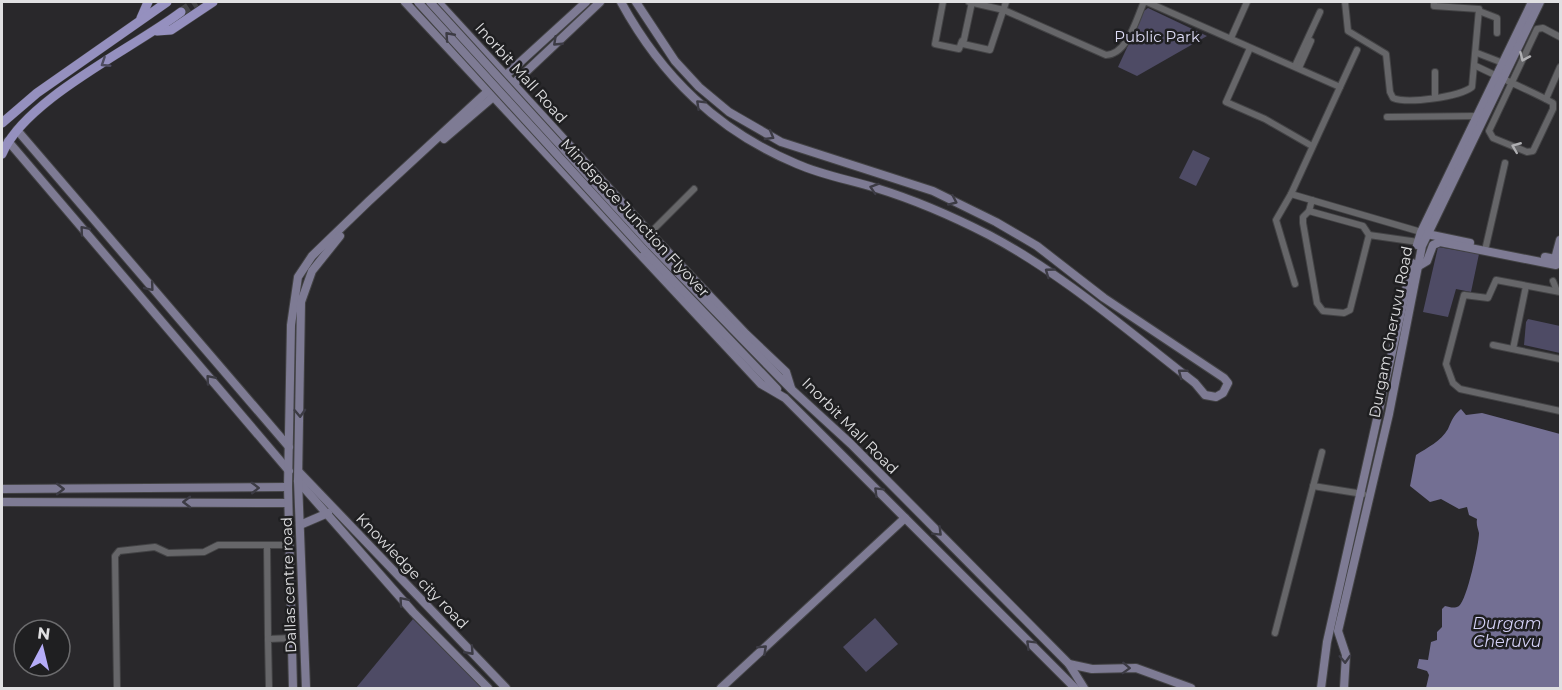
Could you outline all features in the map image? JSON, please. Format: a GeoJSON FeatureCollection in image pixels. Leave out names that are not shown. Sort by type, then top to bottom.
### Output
{"type":"FeatureCollection","features":[{"type":"Feature","properties":{"kind":"main road"},"geometry":{"type":"LineString","coordinates":[[141,18],[148,2]]}},
{"type":"Feature","properties":{"kind":"main road"},"geometry":{"type":"LineString","coordinates":[[2,120],[141,18],[167,2]]}},
{"type":"Feature","properties":{"kind":"main road"},"geometry":{"type":"LineString","coordinates":[[155,32],[171,30],[213,2]]}},
{"type":"Feature","properties":{"kind":"main road","name":"Inorbit Mall Road"},"geometry":{"type":"LineString","coordinates":[[405,2],[761,384],[785,398],[1075,688]]}},
{"type":"Feature","properties":{"kind":"main road","name":"Mindspace Junction Flyover"},"geometry":{"type":"LineString","coordinates":[[418,2],[785,398]]}},
{"type":"Feature","properties":{"kind":"main road"},"geometry":{"type":"LineString","coordinates":[[414,12],[429,2]]}},
{"type":"Feature","properties":{"kind":"main road","name":"Mindspace Junction Flyover"},"geometry":{"type":"LineString","coordinates":[[429,2],[647,247],[791,389]]}},
{"type":"Feature","properties":{"kind":"main road","name":"Inorbit Mall Road"},"geometry":{"type":"LineString","coordinates":[[438,2],[650,233],[746,334],[786,372],[791,389],[851,444],[1069,664],[1084,688]]}},
{"type":"Feature","properties":{"kind":"main road"},"geometry":{"type":"LineString","coordinates":[[505,76],[586,2]]}},
{"type":"Feature","properties":{"kind":"main road"},"geometry":{"type":"LineString","coordinates":[[513,84],[600,2]]}},
{"type":"Feature","properties":{"kind":"main road"},"geometry":{"type":"LineString","coordinates":[[621,2],[665,70],[707,111],[746,139],[799,165],[946,213],[1017,251],[1096,307],[1195,383],[1205,395],[1216,397],[1223,393],[1228,383],[1224,378],[1104,298],[1037,246],[966,206],[933,191],[803,151],[781,142],[729,112],[699,87],[653,31],[636,2]]}},
{"type":"Feature","properties":{"kind":"main road","name":"Durgam Cheruvu Road"},"geometry":{"type":"LineString","coordinates":[[1344,688],[1346,656],[1338,631],[1422,236],[1482,113],[1531,30],[1536,2]]}},
{"type":"Feature","properties":{"kind":"main road","name":"Durgam Cheruvu Road"},"geometry":{"type":"LineString","coordinates":[[1504,79],[1503,63],[1536,2]]}},
{"type":"Feature","properties":{"kind":"main road"},"geometry":{"type":"LineString","coordinates":[[2,154],[8,141],[17,130],[44,103],[155,32],[181,12]]}},
{"type":"Feature","properties":{"kind":"main road"},"geometry":{"type":"LineString","coordinates":[[295,348],[304,286],[324,254],[447,132],[490,95]]}},
{"type":"Feature","properties":{"kind":"main road"},"geometry":{"type":"LineString","coordinates":[[17,130],[289,447]]}},
{"type":"Feature","properties":{"kind":"main road"},"geometry":{"type":"LineString","coordinates":[[8,141],[289,471]]}},
{"type":"Feature","properties":{"kind":"main road"},"geometry":{"type":"LineString","coordinates":[[799,165],[803,151]]}},
{"type":"Feature","properties":{"kind":"main road"},"geometry":{"type":"LineString","coordinates":[[594,206],[611,191]]}},
{"type":"Feature","properties":{"kind":"main road"},"geometry":{"type":"LineString","coordinates":[[1422,236],[1486,246],[1557,264]]}},
{"type":"Feature","properties":{"kind":"main road","name":"Durgam Cheruvu Road"},"geometry":{"type":"LineString","coordinates":[[1321,688],[1328,642],[1389,414],[1422,236]]}},
{"type":"Feature","properties":{"kind":"main road"},"geometry":{"type":"LineString","coordinates":[[1557,264],[1560,240]]}},
{"type":"Feature","properties":{"kind":"main road"},"geometry":{"type":"LineString","coordinates":[[1417,267],[1427,261],[1433,245],[1440,242],[1557,264]]}},
{"type":"Feature","properties":{"kind":"main road"},"geometry":{"type":"LineString","coordinates":[[1096,307],[1104,298]]}},
{"type":"Feature","properties":{"kind":"main road","name":"Dallas centre road"},"geometry":{"type":"LineString","coordinates":[[293,688],[288,487],[295,348]]}},
{"type":"Feature","properties":{"kind":"main road","name":"Dallas centre road"},"geometry":{"type":"LineString","coordinates":[[295,348],[306,688]]}},
{"type":"Feature","properties":{"kind":"main road"},"geometry":{"type":"LineString","coordinates":[[228,399],[240,390]]}},
{"type":"Feature","properties":{"kind":"main road","name":"Knowledge city road"},"geometry":{"type":"LineString","coordinates":[[299,476],[413,612],[488,688]]}},
{"type":"Feature","properties":{"kind":"main road","name":"Knowledge city road"},"geometry":{"type":"LineString","coordinates":[[299,476],[506,688]]}},
{"type":"Feature","properties":{"kind":"main road"},"geometry":{"type":"LineString","coordinates":[[2,489],[288,487]]}},
{"type":"Feature","properties":{"kind":"main road"},"geometry":{"type":"LineString","coordinates":[[2,502],[288,503]]}},
{"type":"Feature","properties":{"kind":"main road"},"geometry":{"type":"LineString","coordinates":[[300,525],[328,513]]}},
{"type":"Feature","properties":{"kind":"main road"},"geometry":{"type":"LineString","coordinates":[[720,688],[905,518]]}},
{"type":"Feature","properties":{"kind":"main road"},"geometry":{"type":"LineString","coordinates":[[1069,664],[1083,669],[1136,668],[1191,688]]}},
{"type":"Feature","properties":{"kind":"street"},"geometry":{"type":"LineString","coordinates":[[943,2],[935,44],[959,49],[970,2]]}},
{"type":"Feature","properties":{"kind":"street"},"geometry":{"type":"LineString","coordinates":[[970,2],[1004,10],[1099,53],[1113,55],[1123,46],[1145,2],[1340,87]]}},
{"type":"Feature","properties":{"kind":"street"},"geometry":{"type":"LineString","coordinates":[[970,2],[963,44],[985,50],[992,48],[1006,2]]}},
{"type":"Feature","properties":{"kind":"street"},"geometry":{"type":"LineString","coordinates":[[1231,38],[1248,2]]}},
{"type":"Feature","properties":{"kind":"street"},"geometry":{"type":"LineString","coordinates":[[1345,2],[1348,31],[1386,54],[1393,98],[1435,98],[1471,88],[1476,66],[1479,11]]}},
{"type":"Feature","properties":{"kind":"street"},"geometry":{"type":"LineString","coordinates":[[1434,2],[1434,6],[1477,8],[1497,18],[1497,33]]}},
{"type":"Feature","properties":{"kind":"street"},"geometry":{"type":"LineString","coordinates":[[1297,67],[1320,12]]}},
{"type":"Feature","properties":{"kind":"street"},"geometry":{"type":"LineString","coordinates":[[1531,30],[1541,27],[1560,37]]}},
{"type":"Feature","properties":{"kind":"street"},"geometry":{"type":"LineString","coordinates":[[1297,67],[1311,41]]}},
{"type":"Feature","properties":{"kind":"street"},"geometry":{"type":"LineString","coordinates":[[1250,48],[1226,102],[1265,119],[1312,146]]}},
{"type":"Feature","properties":{"kind":"street"},"geometry":{"type":"LineString","coordinates":[[1295,284],[1276,225],[1357,50]]}},
{"type":"Feature","properties":{"kind":"street"},"geometry":{"type":"LineString","coordinates":[[1477,53],[1503,63]]}},
{"type":"Feature","properties":{"kind":"street"},"geometry":{"type":"LineString","coordinates":[[1476,66],[1504,79],[1546,99],[1553,103],[1553,109],[1535,149],[1527,152],[1493,138],[1489,131],[1504,79]]}},
{"type":"Feature","properties":{"kind":"street"},"geometry":{"type":"LineString","coordinates":[[1546,99],[1560,67]]}},
{"type":"Feature","properties":{"kind":"street"},"geometry":{"type":"LineString","coordinates":[[1435,72],[1435,98]]}},
{"type":"Feature","properties":{"kind":"street"},"geometry":{"type":"LineString","coordinates":[[1388,117],[1482,113]]}},
{"type":"Feature","properties":{"kind":"street"},"geometry":{"type":"LineString","coordinates":[[1486,246],[1505,163]]}},
{"type":"Feature","properties":{"kind":"street"},"geometry":{"type":"LineString","coordinates":[[650,233],[694,189]]}},
{"type":"Feature","properties":{"kind":"street"},"geometry":{"type":"LineString","coordinates":[[1291,194],[1422,236]]}},
{"type":"Feature","properties":{"kind":"street"},"geometry":{"type":"LineString","coordinates":[[1309,212],[1363,226],[1369,235],[1350,310],[1344,313],[1323,311],[1317,303],[1303,223],[1303,217],[1309,212],[1312,200]]}},
{"type":"Feature","properties":{"kind":"street"},"geometry":{"type":"LineString","coordinates":[[1369,235],[1422,236]]}},
{"type":"Feature","properties":{"kind":"street"},"geometry":{"type":"LineString","coordinates":[[1559,292],[1495,280],[1488,298],[1463,295],[1446,364],[1453,383],[1460,389],[1560,411]]}},
{"type":"Feature","properties":{"kind":"street"},"geometry":{"type":"LineString","coordinates":[[1513,349],[1526,286]]}},
{"type":"Feature","properties":{"kind":"street"},"geometry":{"type":"LineString","coordinates":[[1493,345],[1560,359]]}},
{"type":"Feature","properties":{"kind":"street"},"geometry":{"type":"LineString","coordinates":[[1275,633],[1322,452]]}},
{"type":"Feature","properties":{"kind":"street"},"geometry":{"type":"LineString","coordinates":[[1313,486],[1366,495]]}},
{"type":"Feature","properties":{"kind":"street"},"geometry":{"type":"LineString","coordinates":[[117,688],[115,556],[119,551],[155,547],[168,553],[204,552],[218,545],[289,545]]}},
{"type":"Feature","properties":{"kind":"street"},"geometry":{"type":"LineString","coordinates":[[267,545],[268,688]]}},
{"type":"Feature","properties":{"kind":"street"},"geometry":{"type":"LineString","coordinates":[[268,639],[292,638]]}},
{"type":"Feature","properties":{"kind":"green space","name":"Public Park"},"geometry":{"type":"Polygon","coordinates":[[[1148,8],[1207,36],[1137,76],[1118,67],[1144,11],[1148,8]]]}},
{"type":"Feature","properties":{"kind":"green space"},"geometry":{"type":"Polygon","coordinates":[[[1193,150],[1210,158],[1196,186],[1179,178],[1193,150]]]}},
{"type":"Feature","properties":{"kind":"green space"},"geometry":{"type":"Polygon","coordinates":[[[1438,247],[1479,254],[1471,292],[1456,289],[1448,317],[1423,312],[1438,247]]]}},
{"type":"Feature","properties":{"kind":"green space"},"geometry":{"type":"Polygon","coordinates":[[[1528,319],[1560,326],[1560,353],[1524,345],[1528,319]]]}},
{"type":"Feature","properties":{"kind":"green space"},"geometry":{"type":"Polygon","coordinates":[[[875,618],[898,644],[866,672],[843,647],[875,618]]]}},
{"type":"Feature","properties":{"kind":"green space"},"geometry":{"type":"Polygon","coordinates":[[[413,619],[482,688],[356,688],[413,619]]]}},
{"type":"Feature","properties":{"kind":"water","name":"Durgam Cheruvu"},"geometry":{"type":"Polygon","coordinates":[[[1461,409],[1466,415],[1482,413],[1560,434],[1560,688],[1426,688],[1429,675],[1427,671],[1417,668],[1419,659],[1428,660],[1431,642],[1437,640],[1437,632],[1442,627],[1442,609],[1445,606],[1457,607],[1462,602],[1477,548],[1479,533],[1477,519],[1469,515],[1467,507],[1459,509],[1441,499],[1430,502],[1410,486],[1416,455],[1442,437],[1454,416],[1461,409]]]}},
{"type":"Feature","properties":{"kind":"tunnel"},"geometry":{"type":"LineString","coordinates":[[181,12],[196,2]]}}]}
